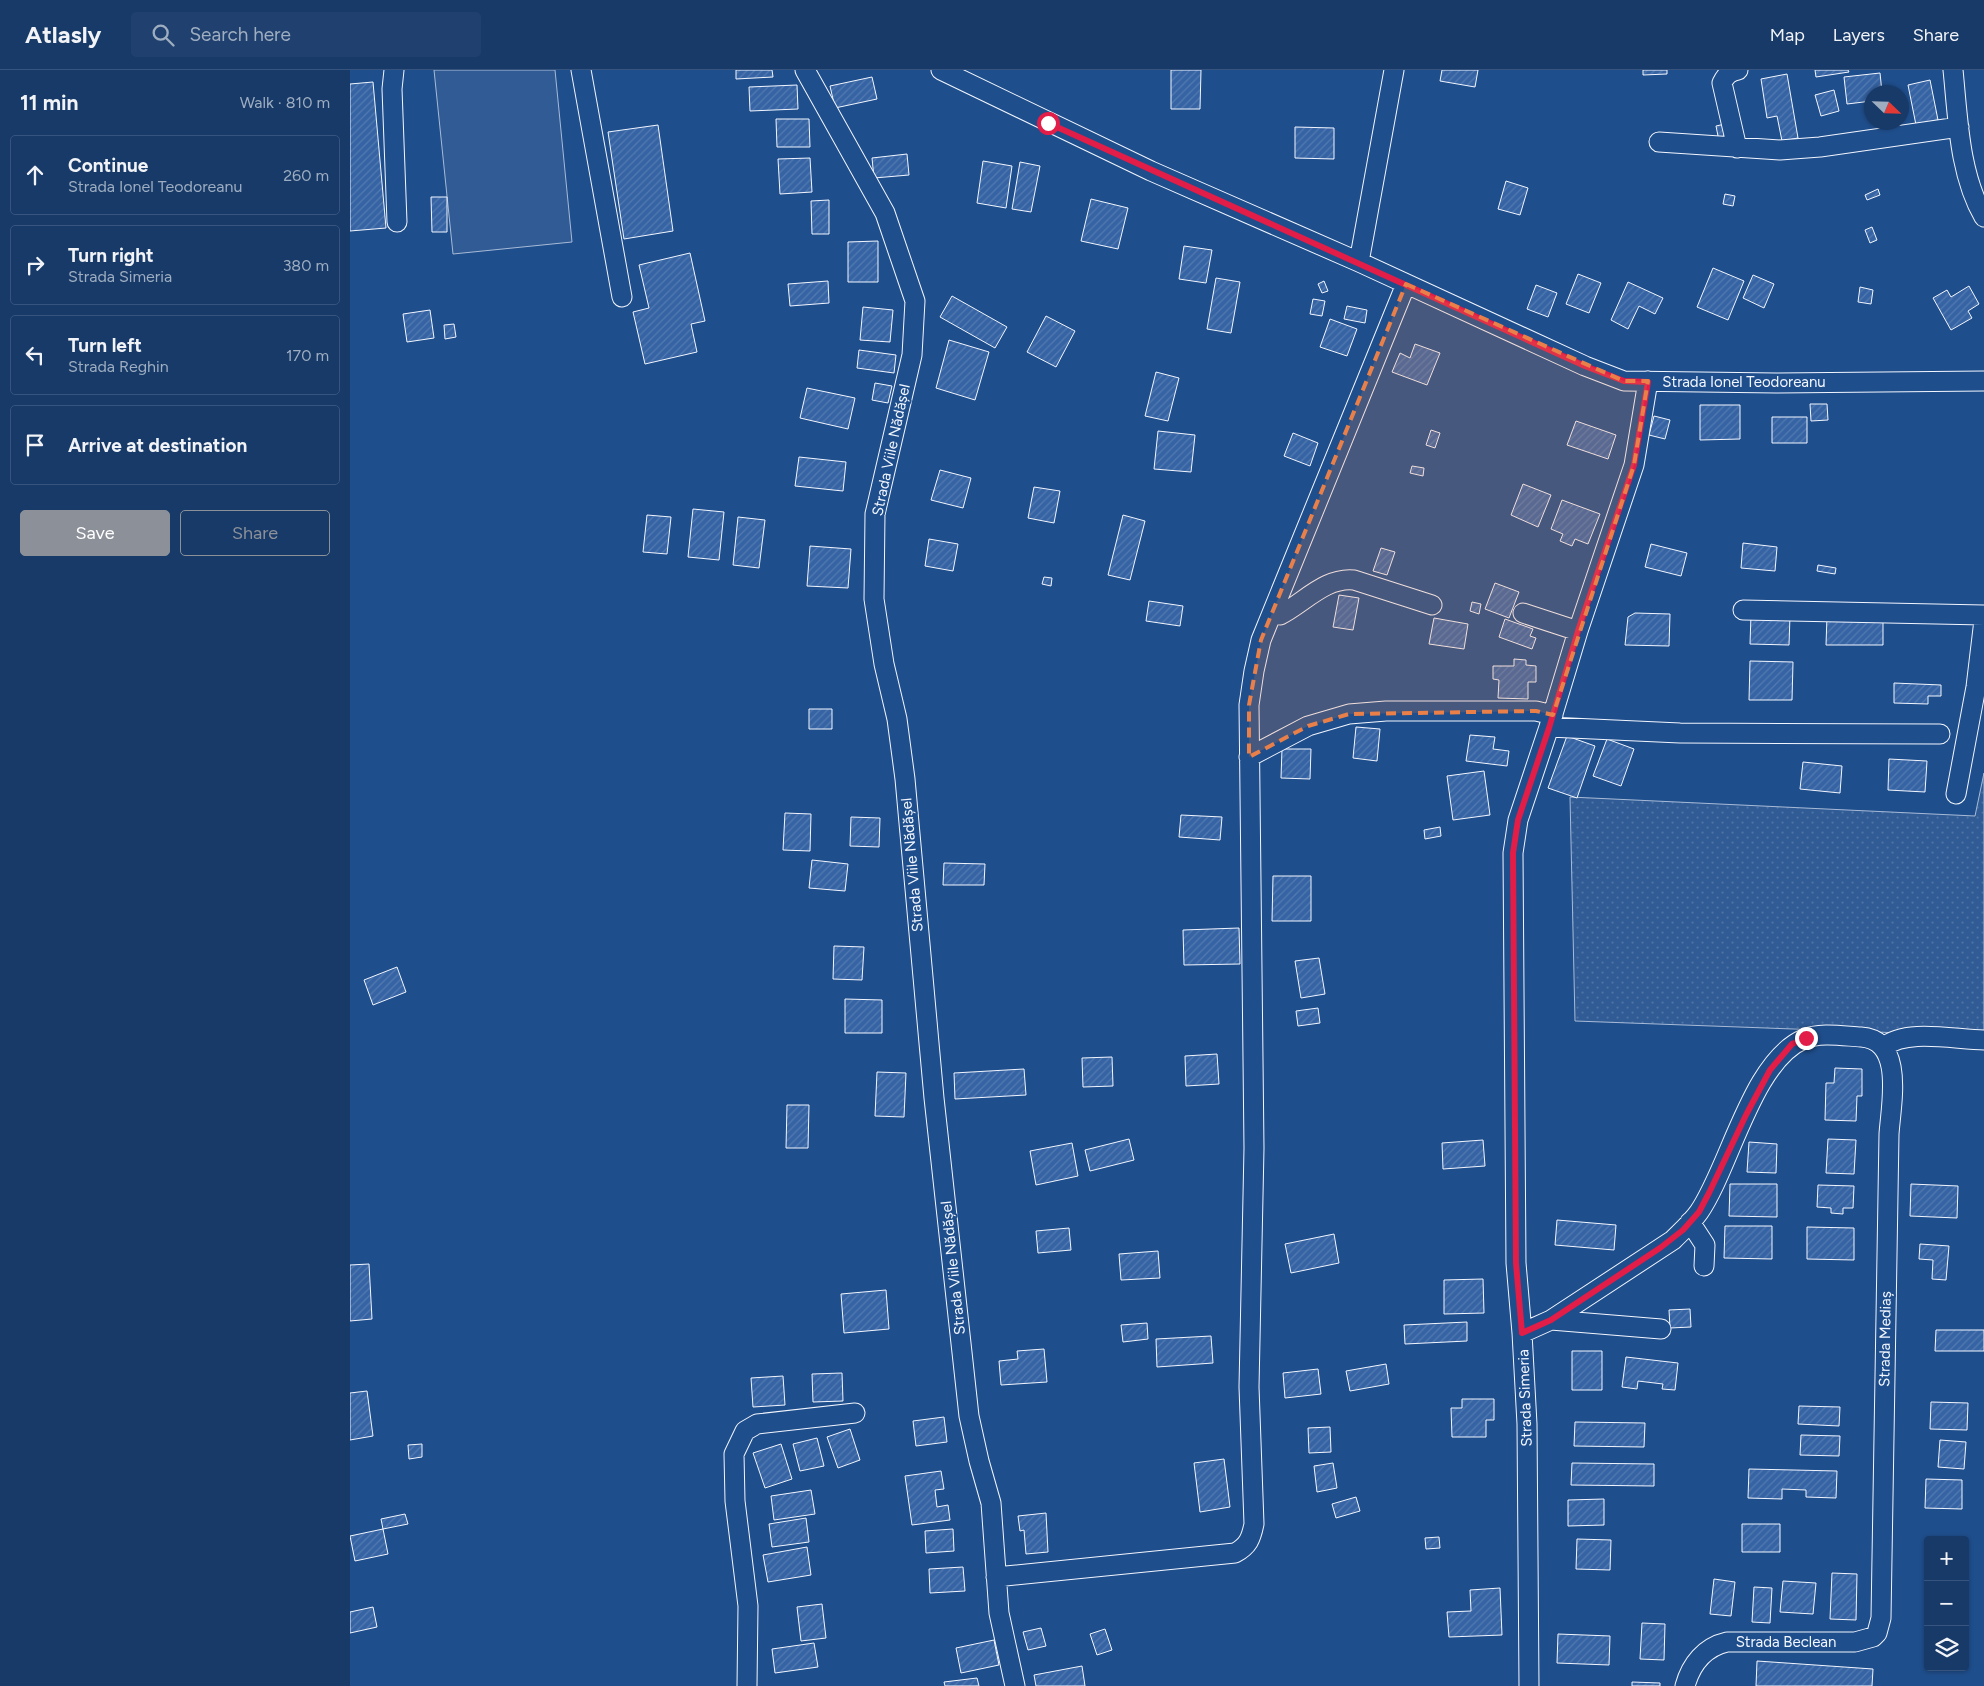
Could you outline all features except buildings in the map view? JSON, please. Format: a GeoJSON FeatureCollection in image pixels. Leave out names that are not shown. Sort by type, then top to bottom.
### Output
{"type":"FeatureCollection","features":[{"type":"Feature","properties":{"kind":"street"},"geometry":{"type":"LineString","coordinates":[[394,70],[392,89],[397,222]]}},
{"type":"Feature","properties":{"kind":"street"},"geometry":{"type":"LineString","coordinates":[[582,70],[622,297]]}},
{"type":"Feature","properties":{"kind":"street","name":"Strada Viile Nădășel"},"geometry":{"type":"LineString","coordinates":[[805,70],[885,213],[915,301],[912,356],[875,514],[874,599],[884,664],[897,719],[905,779],[920,957],[969,1416],[990,1503],[999,1613],[1015,1686]]}},
{"type":"Feature","properties":{"kind":"street","name":"Strada Ionel Teodoreanu"},"geometry":{"type":"LineString","coordinates":[[941,70],[1151,171],[1359,262],[1585,366],[1624,381],[1776,383],[1984,381]]}},
{"type":"Feature","properties":{"kind":"street"},"geometry":{"type":"LineString","coordinates":[[1359,262],[1394,70]]}},
{"type":"Feature","properties":{"kind":"street"},"geometry":{"type":"LineString","coordinates":[[1737,148],[1722,83],[1726,75],[1731,71],[1738,70]]}},
{"type":"Feature","properties":{"kind":"street"},"geometry":{"type":"LineString","coordinates":[[1953,70],[1959,127],[1967,172],[1984,217]]}},
{"type":"Feature","properties":{"kind":"street"},"geometry":{"type":"LineString","coordinates":[[1659,142],[1780,150],[1820,147],[1959,127]]}},
{"type":"Feature","properties":{"kind":"street"},"geometry":{"type":"LineString","coordinates":[[996,1577],[1235,1553],[1244,1548],[1251,1540],[1254,1516],[1249,1387],[1254,1148],[1249,757],[1250,705],[1254,671],[1261,640],[1406,284]]}},
{"type":"Feature","properties":{"kind":"street","name":"Strada Simeria"},"geometry":{"type":"LineString","coordinates":[[1528,1686],[1526,1424],[1522,1333],[1516,1263],[1513,853],[1518,820],[1578,631],[1634,465],[1648,382]]}},
{"type":"Feature","properties":{"kind":"street"},"geometry":{"type":"LineString","coordinates":[[1273,613],[1280,615],[1315,592],[1342,579],[1354,580],[1432,604]]}},
{"type":"Feature","properties":{"kind":"street"},"geometry":{"type":"LineString","coordinates":[[1742,610],[1984,615]]}},
{"type":"Feature","properties":{"kind":"street"},"geometry":{"type":"LineString","coordinates":[[1523,613],[1578,631]]}},
{"type":"Feature","properties":{"kind":"street"},"geometry":{"type":"LineString","coordinates":[[1956,794],[1976,687],[1984,620]]}},
{"type":"Feature","properties":{"kind":"street"},"geometry":{"type":"LineString","coordinates":[[1249,757],[1308,726],[1349,714],[1386,711],[1536,711],[1551,721],[1680,733],[1940,734]]}},
{"type":"Feature","properties":{"kind":"street"},"geometry":{"type":"LineString","coordinates":[[1522,1333],[1551,1320],[1673,1240],[1690,1222],[1699,1212],[1709,1193],[1757,1091],[1770,1070],[1792,1044],[1820,1035],[1864,1037],[1884,1047],[1889,1042],[1900,1038],[1984,1040]]}},
{"type":"Feature","properties":{"kind":"street","name":"Strada Mediaș"},"geometry":{"type":"LineString","coordinates":[[1877,1633],[1881,1618],[1884,1356],[1892,1071],[1884,1047]]}},
{"type":"Feature","properties":{"kind":"street"},"geometry":{"type":"LineString","coordinates":[[1690,1222],[1705,1245],[1704,1266]]}},
{"type":"Feature","properties":{"kind":"street"},"geometry":{"type":"LineString","coordinates":[[1551,1320],[1661,1329]]}},
{"type":"Feature","properties":{"kind":"street"},"geometry":{"type":"LineString","coordinates":[[747,1686],[748,1606],[735,1501],[734,1454],[745,1431],[757,1424],[855,1413]]}},
{"type":"Feature","properties":{"kind":"street","name":"Strada Beclean"},"geometry":{"type":"LineString","coordinates":[[1685,1686],[1687,1678],[1701,1656],[1717,1644],[1727,1642],[1855,1642],[1873,1638],[1877,1633]]}},
{"type":"Feature","properties":{"kind":"highlighted area"},"geometry":{"type":"Polygon","coordinates":[[[1406,284],[1624,381],[1648,381],[1634,465],[1553,715],[1536,711],[1349,714],[1308,726],[1249,757],[1249,705],[1261,640],[1406,284]]]}},
{"type":"Feature","properties":{"kind":"shaded area"},"geometry":{"type":"Polygon","coordinates":[[[434,70],[555,70],[572,242],[453,254],[434,70]]]}},
{"type":"Feature","properties":{"kind":"shaded area"},"geometry":{"type":"Polygon","coordinates":[[[1984,773],[1984,1036],[1575,1021],[1570,797],[1975,816],[1984,773]]]}},
{"type":"Feature","properties":{"kind":"route"},"geometry":{"type":"LineString","coordinates":[[1048,123],[1151,171],[1359,262],[1585,366],[1624,381],[1648,382],[1634,465],[1578,631],[1549,728],[1518,820],[1513,853],[1516,1263],[1522,1333],[1551,1320],[1673,1240],[1683,1230],[1699,1212],[1757,1091],[1770,1070],[1792,1044],[1806,1038]]}}]}
